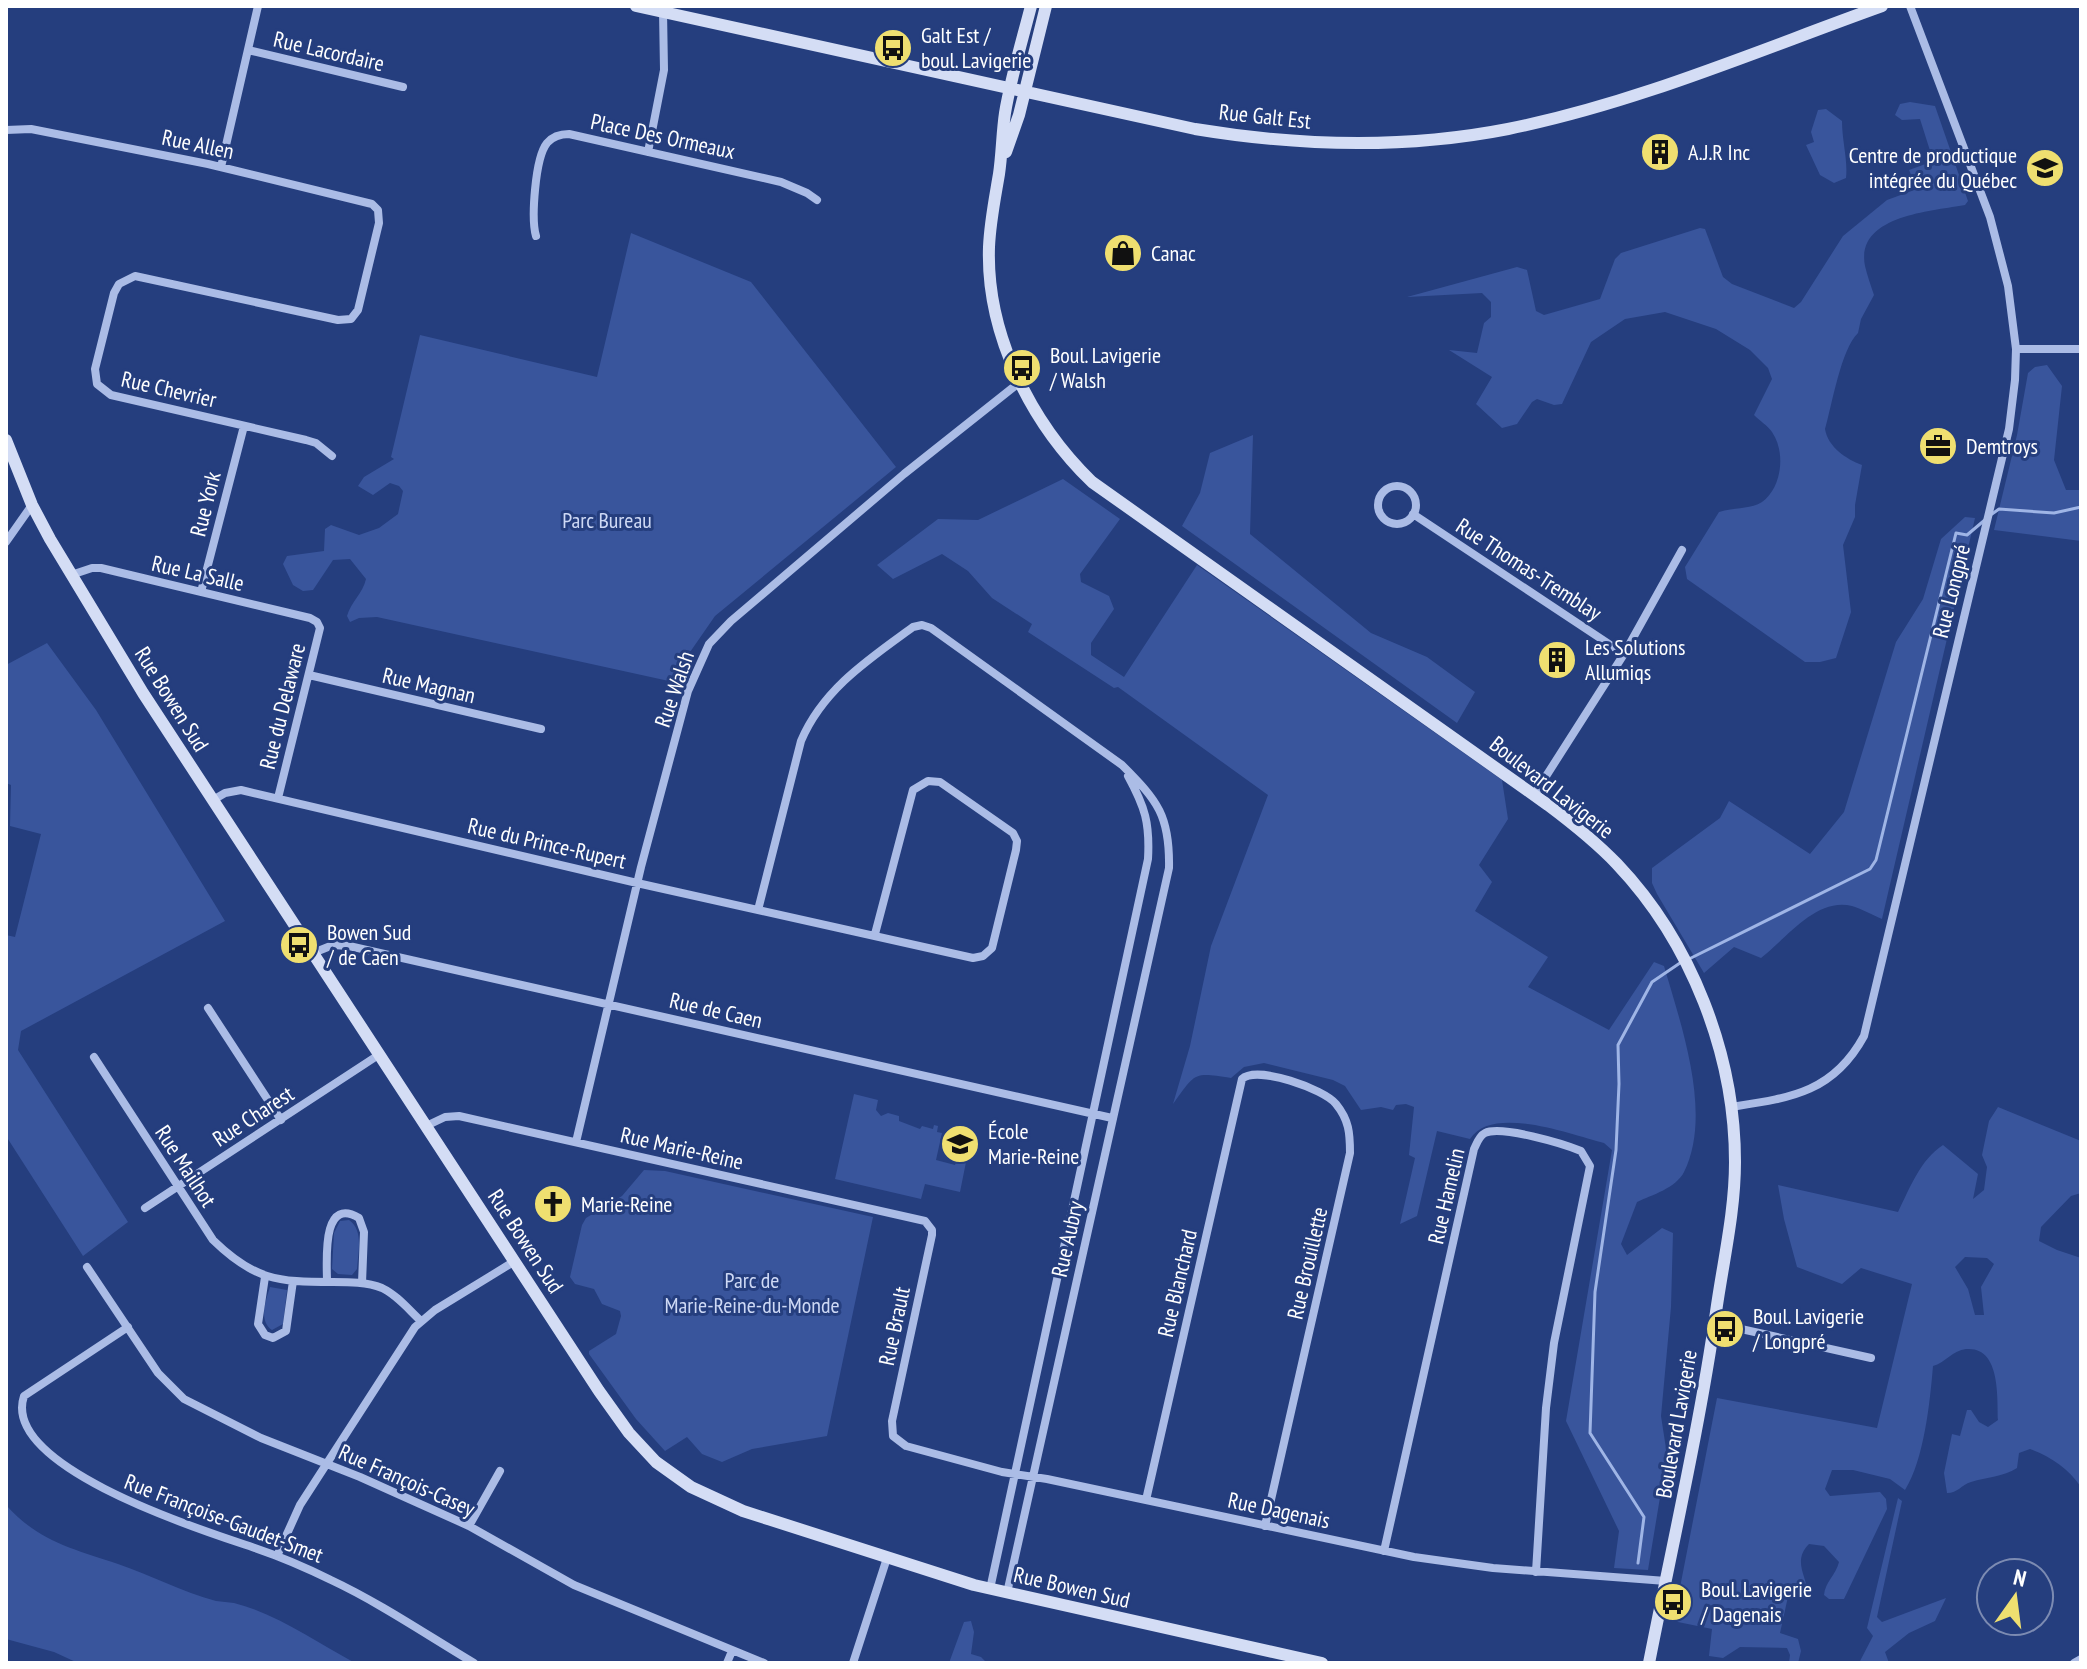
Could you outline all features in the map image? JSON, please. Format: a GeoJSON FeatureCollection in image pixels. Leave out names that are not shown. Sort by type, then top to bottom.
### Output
{"type":"FeatureCollection","features":[{"type":"Feature","properties":{"kind":"street"},"geometry":{"type":"LineString","coordinates":[[221,167],[258,6]]}},
{"type":"Feature","properties":{"kind":"street","name":"Rue Galt Est"},"geometry":{"type":"LineString","coordinates":[[636,6],[663,9],[1195,129],[1271,139],[1359,142],[1449,137],[1519,126],[1602,105],[1882,6]]}},
{"type":"Feature","properties":{"kind":"street","name":"Boulevard Lavigerie"},"geometry":{"type":"LineString","coordinates":[[1031,6],[1005,112],[991,226],[990,271],[1002,333],[1020,382],[1039,418],[1071,462],[1092,482],[1572,823],[1617,864],[1649,903],[1674,940],[1703,999],[1731,1107],[1735,1163],[1733,1188],[1695,1440],[1649,1663]]}},
{"type":"Feature","properties":{"kind":"street","name":"Boulevard Lavigerie"},"geometry":{"type":"LineString","coordinates":[[999,174],[1046,6]]}},
{"type":"Feature","properties":{"kind":"street","name":"Rue Longpré"},"geometry":{"type":"LineString","coordinates":[[1731,1107],[1781,1099],[1812,1089],[1838,1072],[1864,1036],[2009,429],[2016,349],[2008,286],[1990,217],[1910,6]]}},
{"type":"Feature","properties":{"kind":"street"},"geometry":{"type":"LineString","coordinates":[[648,152],[664,70],[663,9]]}},
{"type":"Feature","properties":{"kind":"street","name":"Rue Lacordaire"},"geometry":{"type":"LineString","coordinates":[[248,50],[403,87]]}},
{"type":"Feature","properties":{"kind":"street","name":"Rue Allen"},"geometry":{"type":"LineString","coordinates":[[6,130],[31,129],[221,167],[365,201],[378,210],[379,223],[358,310],[351,319]]}},
{"type":"Feature","properties":{"kind":"street","name":"Place Des Ormeaux"},"geometry":{"type":"LineString","coordinates":[[536,236],[532,217],[542,154],[554,137],[569,134],[781,182],[817,200]]}},
{"type":"Feature","properties":{"kind":"street","name":"Rue Chevrier"},"geometry":{"type":"LineString","coordinates":[[332,456],[316,443],[306,440],[111,395],[102,391],[94,377],[95,369],[114,293],[119,284],[135,276],[338,320],[351,319]]}},
{"type":"Feature","properties":{"kind":"street"},"geometry":{"type":"LineString","coordinates":[[2016,349],[2081,349]]}},
{"type":"Feature","properties":{"kind":"street","name":"Rue Walsh"},"geometry":{"type":"LineString","coordinates":[[576,1142],[637,883],[688,691],[709,644],[731,621],[904,474],[1020,382]]}},
{"type":"Feature","properties":{"kind":"street","name":"Rue York"},"geometry":{"type":"LineString","coordinates":[[201,592],[244,426]]}},
{"type":"Feature","properties":{"kind":"street","name":"Rue Bowen Sud"},"geometry":{"type":"LineString","coordinates":[[6,440],[32,505],[71,575],[213,800],[426,1126],[619,1420],[641,1447],[672,1475],[725,1504],[887,1558],[990,1589],[1322,1663]]}},
{"type":"Feature","properties":{"kind":"street","name":"Rue Thomas-Tremblay"},"geometry":{"type":"LineString","coordinates":[[1404,487],[1415,499],[1413,514],[1408,520],[1393,523],[1381,514],[1379,499],[1389,488],[1404,487]]}},
{"type":"Feature","properties":{"kind":"street"},"geometry":{"type":"LineString","coordinates":[[6,542],[32,505]]}},
{"type":"Feature","properties":{"kind":"street","name":"Rue Thomas-Tremblay"},"geometry":{"type":"LineString","coordinates":[[1413,514],[1624,654]]}},
{"type":"Feature","properties":{"kind":"street"},"geometry":{"type":"LineString","coordinates":[[1534,795],[1624,654],[1682,550]]}},
{"type":"Feature","properties":{"kind":"street","name":"Rue La Salle"},"geometry":{"type":"LineString","coordinates":[[71,575],[84,569],[101,568],[317,622]]}},
{"type":"Feature","properties":{"kind":"street","name":"Rue du Delaware"},"geometry":{"type":"LineString","coordinates":[[278,798],[320,628],[317,622]]}},
{"type":"Feature","properties":{"kind":"street","name":"Rue Aubry"},"geometry":{"type":"LineString","coordinates":[[758,910],[801,741],[810,720],[820,705],[862,664],[913,627],[922,625],[931,628],[1122,765],[1148,790],[1166,821],[1169,868],[1007,1593]]}},
{"type":"Feature","properties":{"kind":"street","name":"Rue Magnan"},"geometry":{"type":"LineString","coordinates":[[309,675],[541,729]]}},
{"type":"Feature","properties":{"kind":"street","name":"Rue Aubry"},"geometry":{"type":"LineString","coordinates":[[990,1589],[1148,859],[1149,830],[1144,804],[1122,765]]}},
{"type":"Feature","properties":{"kind":"street","name":"Rue du Prince-Rupert"},"geometry":{"type":"LineString","coordinates":[[213,800],[233,790],[278,798],[973,958],[983,956],[992,948],[1016,850],[1017,841],[1013,833],[940,782],[920,784],[913,790],[875,934]]}},
{"type":"Feature","properties":{"kind":"street","name":"Rue de Caen"},"geometry":{"type":"LineString","coordinates":[[313,953],[333,945],[349,946],[1112,1118]]}},
{"type":"Feature","properties":{"kind":"street"},"geometry":{"type":"LineString","coordinates":[[208,1008],[281,1120]]}},
{"type":"Feature","properties":{"kind":"street","name":"Rue Charest"},"geometry":{"type":"LineString","coordinates":[[145,1208],[380,1054]]}},
{"type":"Feature","properties":{"kind":"street","name":"Rue Mailhot"},"geometry":{"type":"LineString","coordinates":[[94,1057],[213,1240],[237,1261],[265,1277],[362,1283],[389,1292],[421,1321]]}},
{"type":"Feature","properties":{"kind":"street","name":"Rue Brouillette"},"geometry":{"type":"LineString","coordinates":[[1247,1075],[1257,1074],[1309,1086],[1328,1095],[1349,1126],[1350,1153],[1265,1526]]}},
{"type":"Feature","properties":{"kind":"street","name":"Rue Blanchard"},"geometry":{"type":"LineString","coordinates":[[1146,1500],[1242,1079],[1247,1075]]}},
{"type":"Feature","properties":{"kind":"street","name":"Rue Marie-Reine"},"geometry":{"type":"LineString","coordinates":[[426,1126],[445,1117],[459,1116],[909,1216],[929,1225]]}},
{"type":"Feature","properties":{"kind":"street","name":"Rue Hamelin"},"geometry":{"type":"LineString","coordinates":[[1384,1551],[1474,1149],[1485,1133],[1503,1131],[1581,1151],[1590,1166],[1554,1343],[1546,1408],[1536,1572]]}},
{"type":"Feature","properties":{"kind":"street"},"geometry":{"type":"LineString","coordinates":[[327,1282],[330,1226],[337,1216],[345,1213],[359,1218],[363,1227],[362,1283]]}},
{"type":"Feature","properties":{"kind":"street","name":"Rue Brault"},"geometry":{"type":"LineString","coordinates":[[893,1436],[892,1421],[932,1235],[929,1225]]}},
{"type":"Feature","properties":{"kind":"street"},"geometry":{"type":"LineString","coordinates":[[277,1556],[295,1515],[408,1336],[421,1321],[515,1261]]}},
{"type":"Feature","properties":{"kind":"street","name":"Rue François-Casey"},"geometry":{"type":"LineString","coordinates":[[87,1267],[158,1373],[184,1399],[261,1438],[469,1526],[574,1585],[764,1663]]}},
{"type":"Feature","properties":{"kind":"street"},"geometry":{"type":"LineString","coordinates":[[265,1277],[258,1324],[265,1335],[273,1338],[286,1331],[293,1281]]}},
{"type":"Feature","properties":{"kind":"street"},"geometry":{"type":"LineString","coordinates":[[1714,1323],[1871,1358]]}},
{"type":"Feature","properties":{"kind":"street","name":"Rue Françoise-Gaudet-Smet"},"geometry":{"type":"LineString","coordinates":[[128,1327],[24,1396],[19,1414],[25,1430],[58,1461],[115,1495],[171,1520],[277,1556],[332,1580],[474,1663]]}},
{"type":"Feature","properties":{"kind":"street","name":"Rue Dagenais"},"geometry":{"type":"LineString","coordinates":[[893,1436],[906,1446],[1017,1474],[1384,1551],[1453,1563],[1536,1572],[1666,1581]]}},
{"type":"Feature","properties":{"kind":"street"},"geometry":{"type":"LineString","coordinates":[[469,1526],[500,1471]]}},
{"type":"Feature","properties":{"kind":"street"},"geometry":{"type":"LineString","coordinates":[[853,1663],[887,1558]]}},
{"type":"Feature","properties":{"kind":"street"},"geometry":{"type":"LineString","coordinates":[[727,1663],[732,1651]]}},
{"type":"Feature","properties":{"kind":"street"},"geometry":{"type":"LineString","coordinates":[[2074,1663],[2081,1659]]}},
{"type":"Feature","properties":{"kind":"green space"},"geometry":{"type":"Polygon","coordinates":[[[1910,102],[1935,106],[1968,201],[1965,205],[1899,219],[1872,236],[1865,249],[1865,266],[1874,295],[1842,364],[1825,429],[1839,452],[1862,465],[1855,517],[1843,545],[1851,612],[1836,658],[1805,662],[1687,579],[1685,567],[1719,512],[1762,502],[1778,479],[1780,459],[1776,440],[1754,415],[1772,379],[1768,368],[1750,350],[1716,329],[1665,312],[1625,319],[1591,342],[1562,404],[1554,405],[1537,399],[1517,424],[1502,428],[1476,404],[1492,377],[1449,350],[1477,353],[1484,323],[1491,317],[1491,302],[1482,293],[1407,297],[1517,267],[1527,270],[1536,311],[1544,315],[1600,299],[1615,259],[1621,253],[1700,228],[1705,229],[1723,277],[1732,284],[1794,308],[1801,302],[1843,236],[1887,200],[1917,189],[1909,170],[1931,162],[1932,157],[1920,119],[1902,120],[1895,115],[1900,104],[1910,102]]]}},
{"type":"Feature","properties":{"kind":"green space"},"geometry":{"type":"Polygon","coordinates":[[[1826,109],[1842,121],[1846,178],[1834,183],[1820,175],[1806,145],[1814,142],[1811,132],[1818,110],[1826,109]]]}},
{"type":"Feature","properties":{"kind":"green space","name":"Parc Bureau"},"geometry":{"type":"Polygon","coordinates":[[[631,233],[751,282],[896,467],[715,616],[688,655],[678,683],[377,617],[350,622],[347,616],[366,579],[350,559],[333,560],[313,590],[303,591],[293,585],[283,564],[287,556],[324,551],[325,529],[331,525],[359,535],[379,528],[398,514],[403,491],[399,486],[390,483],[373,495],[358,486],[364,477],[394,459],[391,457],[420,335],[597,377],[631,233]]]}},
{"type":"Feature","properties":{"kind":"green space"},"geometry":{"type":"Polygon","coordinates":[[[2047,365],[2062,386],[2054,460],[2066,490],[2081,490],[2081,541],[1994,530],[2028,373],[2035,367],[2047,365]]]}},
{"type":"Feature","properties":{"kind":"green space"},"geometry":{"type":"Polygon","coordinates":[[[1253,435],[1250,534],[1371,633],[1427,657],[1475,692],[1457,723],[1182,526],[1200,493],[1210,453],[1253,435]]]}},
{"type":"Feature","properties":{"kind":"green space"},"geometry":{"type":"Polygon","coordinates":[[[1063,479],[1120,519],[1080,574],[1081,582],[1109,596],[1114,609],[1091,643],[1091,655],[1124,677],[1197,565],[1502,780],[1508,819],[1479,865],[1492,882],[1475,911],[1548,957],[1528,987],[1609,1030],[1654,962],[1664,966],[1691,1069],[1696,1124],[1684,1172],[1670,1187],[1637,1202],[1621,1244],[1627,1255],[1662,1228],[1673,1233],[1671,1307],[1661,1416],[1667,1455],[1648,1570],[1614,1568],[1619,1531],[1566,1421],[1612,1150],[1604,1143],[1533,1125],[1496,1124],[1481,1129],[1470,1139],[1437,1131],[1417,1216],[1400,1224],[1415,1158],[1409,1155],[1414,1107],[1406,1104],[1396,1105],[1393,1110],[1381,1107],[1361,1110],[1345,1086],[1333,1080],[1264,1063],[1244,1067],[1231,1078],[1196,1077],[1173,1104],[1190,1046],[1211,946],[1268,795],[1118,687],[1114,688],[1028,632],[1032,624],[992,598],[968,571],[942,554],[893,579],[877,565],[938,519],[978,520],[1063,479]]]}},
{"type":"Feature","properties":{"kind":"green space"},"geometry":{"type":"Polygon","coordinates":[[[1965,517],[1975,518],[1882,919],[1852,906],[1826,908],[1802,922],[1761,958],[1734,947],[1704,973],[1657,894],[1652,883],[1652,868],[1720,818],[1729,801],[1810,854],[1844,812],[1896,642],[1923,599],[1941,539],[1965,517]]]}},
{"type":"Feature","properties":{"kind":"green space"},"geometry":{"type":"Polygon","coordinates":[[[47,643],[96,710],[225,921],[21,1031],[18,1050],[128,1222],[83,1256],[6,1136],[6,935],[15,937],[41,834],[10,826],[11,785],[6,783],[6,665],[47,643]]]}},
{"type":"Feature","properties":{"kind":"green space"},"geometry":{"type":"Polygon","coordinates":[[[854,1094],[878,1100],[876,1110],[881,1116],[888,1113],[899,1116],[899,1121],[920,1129],[922,1126],[933,1129],[934,1125],[938,1126],[937,1132],[942,1133],[936,1160],[955,1165],[958,1155],[967,1157],[960,1192],[925,1184],[921,1199],[835,1179],[854,1094]]]}},
{"type":"Feature","properties":{"kind":"green space"},"geometry":{"type":"Polygon","coordinates":[[[1998,1107],[2081,1141],[2081,1193],[2071,1196],[2041,1227],[2039,1241],[2081,1258],[2081,1487],[2058,1464],[2030,1449],[2019,1453],[2017,1468],[2012,1471],[1971,1482],[1947,1493],[1944,1473],[1952,1434],[1960,1436],[1967,1410],[1971,1410],[1979,1422],[1988,1427],[1998,1420],[1997,1387],[1991,1364],[1977,1350],[1957,1352],[1933,1366],[1921,1447],[1905,1490],[1890,1479],[1853,1470],[1832,1470],[1825,1489],[1830,1496],[1880,1492],[1886,1499],[1887,1509],[1844,1599],[1829,1599],[1824,1595],[1839,1562],[1824,1546],[1809,1544],[1804,1551],[1801,1564],[1807,1595],[1789,1592],[1780,1633],[1798,1639],[1801,1651],[1798,1663],[1789,1663],[1787,1648],[1740,1647],[1723,1658],[1709,1656],[1712,1629],[1678,1622],[1674,1618],[1717,1398],[1877,1428],[1912,1284],[1861,1268],[1842,1284],[1797,1267],[1778,1185],[1898,1212],[1922,1166],[1943,1145],[1978,1174],[1973,1199],[1984,1190],[1987,1167],[1982,1155],[1989,1121],[1998,1107]],[[1965,1257],[1955,1267],[1968,1289],[1975,1315],[1984,1315],[1981,1287],[1994,1264],[1987,1258],[1965,1257]]]}},
{"type":"Feature","properties":{"kind":"green space","name":"Parc de Marie-Reine-du-Monde"},"geometry":{"type":"Polygon","coordinates":[[[644,1170],[665,1171],[873,1217],[827,1436],[752,1449],[722,1462],[702,1454],[687,1437],[665,1451],[636,1419],[589,1354],[589,1351],[616,1334],[621,1316],[620,1311],[602,1304],[594,1289],[575,1284],[570,1277],[582,1225],[586,1218],[622,1196],[644,1170]]]}},
{"type":"Feature","properties":{"kind":"green space"},"geometry":{"type":"Polygon","coordinates":[[[349,1220],[358,1236],[357,1269],[352,1275],[338,1274],[332,1269],[334,1233],[340,1221],[349,1220]]]}},
{"type":"Feature","properties":{"kind":"green space"},"geometry":{"type":"Polygon","coordinates":[[[270,1287],[287,1290],[283,1324],[272,1330],[264,1316],[270,1287]]]}},
{"type":"Feature","properties":{"kind":"green space"},"geometry":{"type":"Polygon","coordinates":[[[1898,1498],[1902,1501],[1877,1617],[1882,1622],[1946,1598],[1935,1621],[1909,1633],[1885,1652],[1889,1663],[1859,1663],[1873,1636],[1867,1628],[1898,1498]]]}},
{"type":"Feature","properties":{"kind":"green space"},"geometry":{"type":"Polygon","coordinates":[[[6,1505],[31,1528],[58,1543],[203,1597],[266,1614],[355,1663],[78,1663],[54,1652],[6,1639],[6,1505]]]}},
{"type":"Feature","properties":{"kind":"green space"},"geometry":{"type":"Polygon","coordinates":[[[971,1621],[974,1632],[971,1654],[987,1663],[949,1663],[964,1622],[971,1621]]]}},
{"type":"Feature","properties":{"kind":"waterway"},"geometry":{"type":"LineString","coordinates":[[1992,514],[1999,509],[2054,513],[2081,507]]}},
{"type":"Feature","properties":{"kind":"waterway"},"geometry":{"type":"LineString","coordinates":[[1687,960],[1870,869],[1876,860],[1956,533],[1967,535],[1986,519]]}},
{"type":"Feature","properties":{"kind":"waterway"},"geometry":{"type":"LineString","coordinates":[[1638,1563],[1644,1517],[1590,1433],[1595,1292],[1616,1150],[1618,1045],[1652,982],[1680,963]]}},
{"type":"Feature","properties":{"kind":"place","name":"Galt Est / boul. Lavigerie"},"geometry":{"type":"Point","coordinates":[893,48]}},
{"type":"Feature","properties":{"kind":"place","name":"A.J.R Inc"},"geometry":{"type":"Point","coordinates":[1660,152]}},
{"type":"Feature","properties":{"kind":"place","name":"Centre de productique intégrée du Québec"},"geometry":{"type":"Point","coordinates":[2045,168]}},
{"type":"Feature","properties":{"kind":"place","name":"Canac"},"geometry":{"type":"Point","coordinates":[1123,253]}},
{"type":"Feature","properties":{"kind":"place","name":"Boul. Lavigerie / Walsh"},"geometry":{"type":"Point","coordinates":[1022,368]}},
{"type":"Feature","properties":{"kind":"place","name":"Demtroys"},"geometry":{"type":"Point","coordinates":[1938,446]}},
{"type":"Feature","properties":{"kind":"place","name":"Les Solutions Allumiqs"},"geometry":{"type":"Point","coordinates":[1557,660]}},
{"type":"Feature","properties":{"kind":"place","name":"Bowen Sud / de Caen"},"geometry":{"type":"Point","coordinates":[299,945]}},
{"type":"Feature","properties":{"kind":"place","name":"École Marie-Reine"},"geometry":{"type":"Point","coordinates":[960,1144]}},
{"type":"Feature","properties":{"kind":"place","name":"Marie-Reine"},"geometry":{"type":"Point","coordinates":[553,1204]}},
{"type":"Feature","properties":{"kind":"place","name":"Boul. Lavigerie / Longpré"},"geometry":{"type":"Point","coordinates":[1725,1329]}},
{"type":"Feature","properties":{"kind":"place","name":"Boul. Lavigerie / Dagenais"},"geometry":{"type":"Point","coordinates":[1673,1602]}}]}
